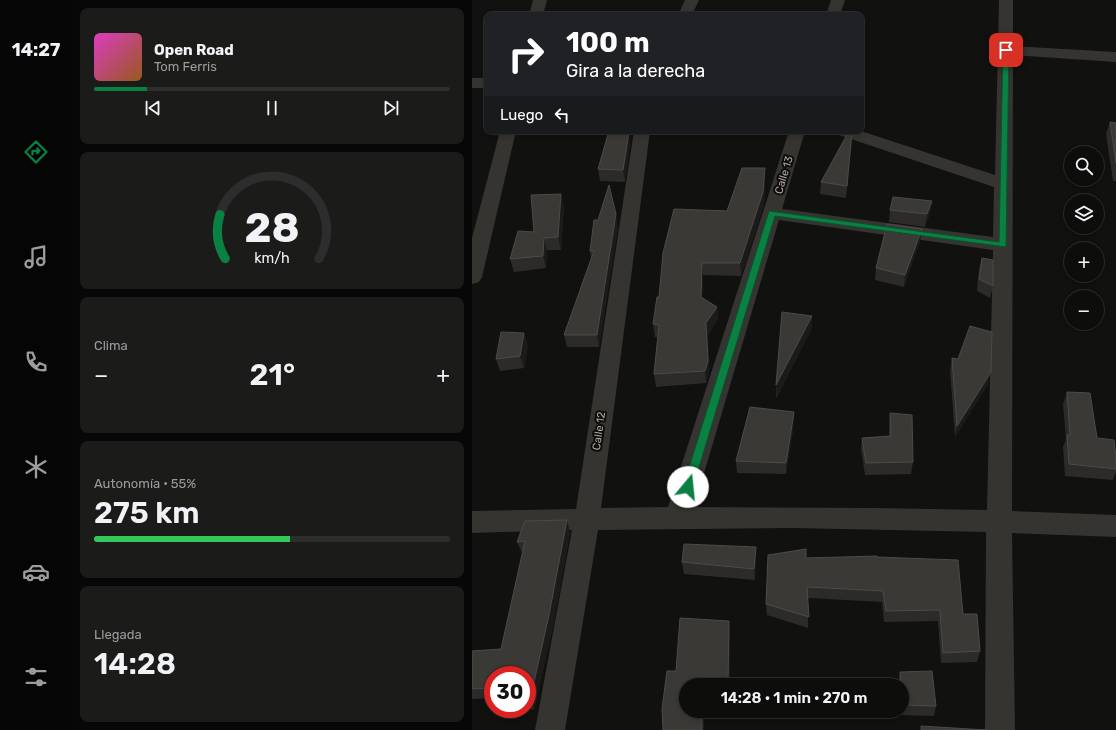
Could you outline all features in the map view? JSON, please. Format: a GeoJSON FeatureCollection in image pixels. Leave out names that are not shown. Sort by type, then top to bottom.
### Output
{"type":"FeatureCollection","features":[{"type":"Feature","properties":{"kind":"street"},"geometry":{"type":"LineString","coordinates":[[537,12],[540,0]]}},
{"type":"Feature","properties":{"kind":"street"},"geometry":{"type":"LineString","coordinates":[[686,12],[692,0]]}},
{"type":"Feature","properties":{"kind":"street"},"geometry":{"type":"LineString","coordinates":[[834,12],[838,0]]}},
{"type":"Feature","properties":{"kind":"street"},"geometry":{"type":"LineString","coordinates":[[1000,730],[999,520],[1006,0]]}},
{"type":"Feature","properties":{"kind":"street"},"geometry":{"type":"LineString","coordinates":[[1006,50],[1116,57]]}},
{"type":"Feature","properties":{"kind":"street"},"geometry":{"type":"LineString","coordinates":[[472,83],[484,83]]}},
{"type":"Feature","properties":{"kind":"street"},"geometry":{"type":"LineString","coordinates":[[472,278],[507,134]]}},
{"type":"Feature","properties":{"kind":"street","name":"Calle 12"},"geometry":{"type":"LineString","coordinates":[[550,730],[587,518],[642,134]]}},
{"type":"Feature","properties":{"kind":"street","name":"Calle 13"},"geometry":{"type":"LineString","coordinates":[[678,517],[796,134]]}},
{"type":"Feature","properties":{"kind":"street"},"geometry":{"type":"LineString","coordinates":[[854,134],[1004,184]]}},
{"type":"Feature","properties":{"kind":"street"},"geometry":{"type":"LineString","coordinates":[[772,213],[1003,245]]}},
{"type":"Feature","properties":{"kind":"street"},"geometry":{"type":"LineString","coordinates":[[472,522],[587,518],[678,517],[999,520],[1116,526]]}},
{"type":"Feature","properties":{"kind":"building"},"geometry":{"type":"Polygon","coordinates":[[[1110,122],[1116,123],[1116,163],[1110,122]]]}},
{"type":"Feature","properties":{"kind":"building"},"geometry":{"type":"Polygon","coordinates":[[[608,134],[629,134],[623,170],[598,169],[608,134]]]}},
{"type":"Feature","properties":{"kind":"building"},"geometry":{"type":"Polygon","coordinates":[[[847,134],[852,134],[847,186],[821,182],[847,134]]]}},
{"type":"Feature","properties":{"kind":"building"},"geometry":{"type":"Polygon","coordinates":[[[742,168],[765,168],[763,192],[740,263],[702,263],[701,297],[717,307],[706,323],[708,361],[705,371],[654,374],[659,325],[653,324],[657,297],[659,297],[663,253],[674,209],[727,211],[742,168]]]}},
{"type":"Feature","properties":{"kind":"building"},"geometry":{"type":"Polygon","coordinates":[[[609,185],[616,214],[597,335],[564,335],[594,251],[590,251],[594,220],[598,220],[609,185]]]}},
{"type":"Feature","properties":{"kind":"building"},"geometry":{"type":"Polygon","coordinates":[[[561,194],[558,237],[544,238],[543,256],[510,259],[518,231],[534,232],[531,195],[561,194]]]}},
{"type":"Feature","properties":{"kind":"building"},"geometry":{"type":"Polygon","coordinates":[[[893,197],[932,201],[927,214],[890,210],[893,197]]]}},
{"type":"Feature","properties":{"kind":"building"},"geometry":{"type":"Polygon","coordinates":[[[887,224],[922,229],[905,275],[876,268],[887,224]]]}},
{"type":"Feature","properties":{"kind":"building"},"geometry":{"type":"Polygon","coordinates":[[[982,258],[993,260],[993,286],[979,279],[982,258]]]}},
{"type":"Feature","properties":{"kind":"building"},"geometry":{"type":"Polygon","coordinates":[[[782,312],[812,316],[776,385],[782,312]]]}},
{"type":"Feature","properties":{"kind":"building"},"geometry":{"type":"Polygon","coordinates":[[[970,326],[992,332],[991,372],[957,426],[952,358],[958,359],[970,326]]]}},
{"type":"Feature","properties":{"kind":"building"},"geometry":{"type":"Polygon","coordinates":[[[501,332],[524,333],[520,356],[496,359],[501,332]]]}},
{"type":"Feature","properties":{"kind":"building"},"geometry":{"type":"Polygon","coordinates":[[[1067,392],[1090,393],[1097,438],[1114,440],[1116,469],[1069,464],[1067,435],[1070,435],[1067,392]]]}},
{"type":"Feature","properties":{"kind":"building"},"geometry":{"type":"Polygon","coordinates":[[[750,407],[794,412],[786,463],[736,461],[750,407]]]}},
{"type":"Feature","properties":{"kind":"building"},"geometry":{"type":"Polygon","coordinates":[[[890,413],[912,415],[913,462],[866,463],[862,438],[891,436],[890,413]]]}},
{"type":"Feature","properties":{"kind":"building"},"geometry":{"type":"Polygon","coordinates":[[[567,520],[549,615],[536,673],[536,666],[484,666],[484,688],[472,689],[472,651],[501,649],[525,541],[517,542],[525,521],[567,520]]]}},
{"type":"Feature","properties":{"kind":"building"},"geometry":{"type":"Polygon","coordinates":[[[684,544],[756,547],[754,569],[682,562],[684,544]]]}},
{"type":"Feature","properties":{"kind":"building"},"geometry":{"type":"Polygon","coordinates":[[[806,549],[806,558],[877,556],[958,560],[963,614],[977,614],[980,651],[943,653],[940,610],[886,611],[883,591],[807,587],[809,617],[766,604],[768,555],[806,549]]]}},
{"type":"Feature","properties":{"kind":"building"},"geometry":{"type":"Polygon","coordinates":[[[680,618],[729,621],[728,678],[679,678],[679,718],[702,718],[702,730],[663,730],[662,709],[667,671],[676,671],[680,618]]]}},
{"type":"Feature","properties":{"kind":"building"},"geometry":{"type":"Polygon","coordinates":[[[932,671],[936,706],[909,705],[909,678],[900,678],[900,672],[932,671]]]}},
{"type":"Feature","properties":{"kind":"building"},"geometry":{"type":"Polygon","coordinates":[[[921,726],[987,730],[921,730],[921,726]]]}},
{"type":"Feature","properties":{"kind":"route"},"geometry":{"type":"LineString","coordinates":[[688,487],[772,213],[1003,245],[1006,50]]}}]}
